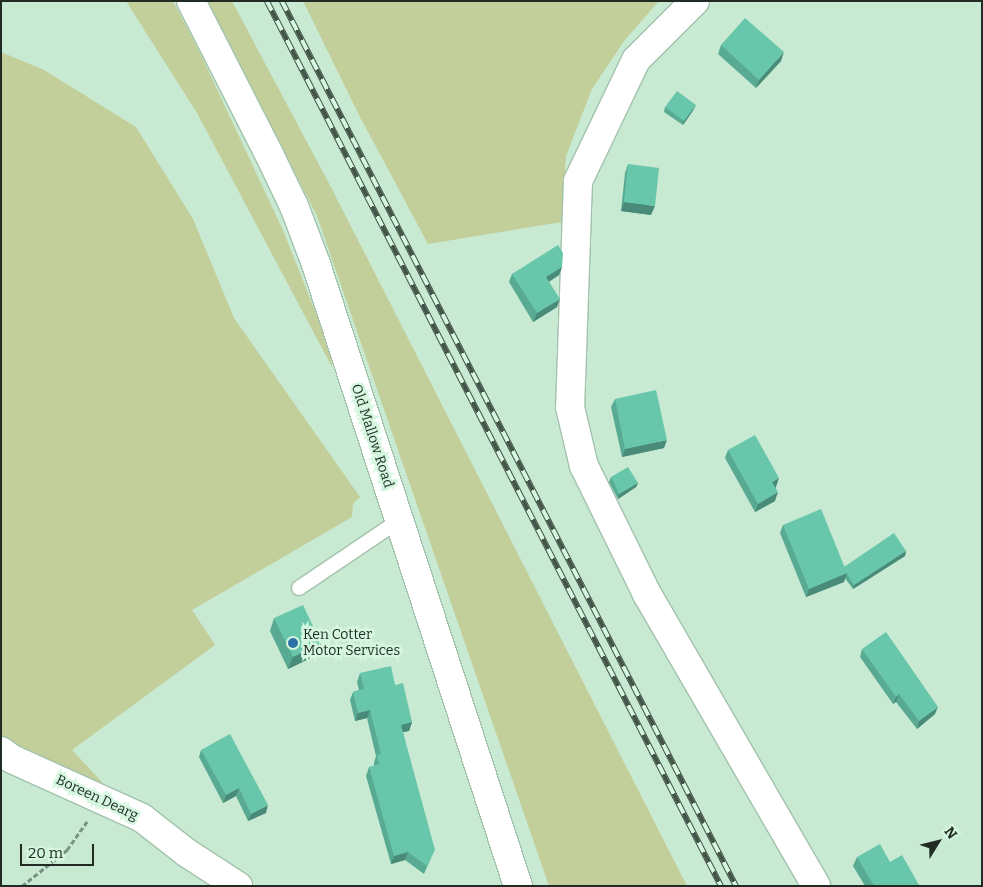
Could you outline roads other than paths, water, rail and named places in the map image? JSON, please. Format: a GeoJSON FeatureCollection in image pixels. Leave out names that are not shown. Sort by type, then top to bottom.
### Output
{"type":"FeatureCollection","features":[{"type":"Feature","properties":{"kind":"street","name":"Old Mallow Road"},"geometry":{"type":"LineString","coordinates":[[191,1],[294,206],[316,264],[518,886]]}},
{"type":"Feature","properties":{"kind":"street"},"geometry":{"type":"LineString","coordinates":[[695,1],[636,60],[578,181],[570,407],[584,466],[648,594],[816,886]]}},
{"type":"Feature","properties":{"kind":"street","name":"Boreen Dearg"},"geometry":{"type":"LineString","coordinates":[[1,751],[12,759],[142,818],[187,853],[238,886]]}},
{"type":"Feature","properties":{"kind":"lane"},"geometry":{"type":"LineString","coordinates":[[299,588],[400,520]]}},
{"type":"Feature","properties":{"kind":"railway"},"geometry":{"type":"LineString","coordinates":[[267,1],[721,886]]}},
{"type":"Feature","properties":{"kind":"railway"},"geometry":{"type":"LineString","coordinates":[[282,1],[736,886]]}},
{"type":"Feature","properties":{"kind":"place","name":"Ken Cotter Motor Services"},"geometry":{"type":"Point","coordinates":[293,643]}}]}
